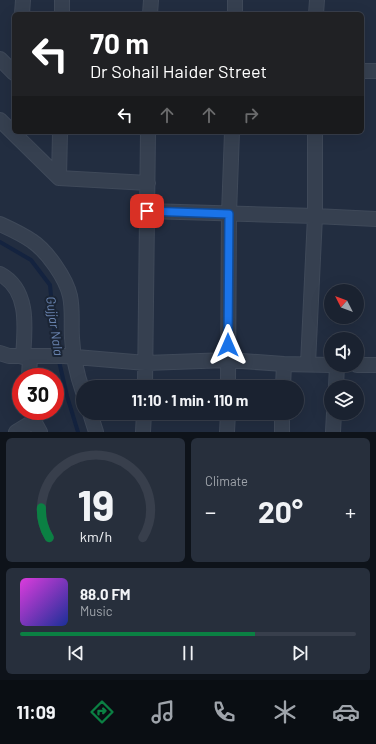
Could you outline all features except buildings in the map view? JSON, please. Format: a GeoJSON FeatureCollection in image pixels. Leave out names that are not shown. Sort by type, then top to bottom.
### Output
{"type":"FeatureCollection","features":[{"type":"Feature","properties":{"kind":"street"},"geometry":{"type":"LineString","coordinates":[[22,12],[23,0]]}},
{"type":"Feature","properties":{"kind":"street"},"geometry":{"type":"LineString","coordinates":[[62,0],[62,12]]}},
{"type":"Feature","properties":{"kind":"street"},"geometry":{"type":"LineString","coordinates":[[150,12],[151,0]]}},
{"type":"Feature","properties":{"kind":"street"},"geometry":{"type":"LineString","coordinates":[[235,0],[235,12]]}},
{"type":"Feature","properties":{"kind":"street"},"geometry":{"type":"LineString","coordinates":[[316,12],[317,0]]}},
{"type":"Feature","properties":{"kind":"street"},"geometry":{"type":"LineString","coordinates":[[0,59],[12,71]]}},
{"type":"Feature","properties":{"kind":"street"},"geometry":{"type":"LineString","coordinates":[[364,71],[376,71]]}},
{"type":"Feature","properties":{"kind":"street"},"geometry":{"type":"LineString","coordinates":[[0,120],[12,130]]}},
{"type":"Feature","properties":{"kind":"street"},"geometry":{"type":"LineString","coordinates":[[16,134],[59,178],[148,183]]}},
{"type":"Feature","properties":{"kind":"street"},"geometry":{"type":"LineString","coordinates":[[59,178],[60,134]]}},
{"type":"Feature","properties":{"kind":"street"},"geometry":{"type":"LineString","coordinates":[[145,380],[148,134]]}},
{"type":"Feature","properties":{"kind":"street"},"geometry":{"type":"LineString","coordinates":[[228,380],[229,214],[232,134]]}},
{"type":"Feature","properties":{"kind":"street"},"geometry":{"type":"LineString","coordinates":[[308,364],[315,216],[315,134]]}},
{"type":"Feature","properties":{"kind":"street"},"geometry":{"type":"LineString","coordinates":[[147,211],[376,219]]}},
{"type":"Feature","properties":{"kind":"street"},"geometry":{"type":"LineString","coordinates":[[0,224],[33,242],[55,264],[70,294],[72,339],[69,357],[79,380]]}},
{"type":"Feature","properties":{"kind":"street"},"geometry":{"type":"LineString","coordinates":[[0,274],[6,277],[20,295],[24,311],[24,335],[30,357],[29,368]]}},
{"type":"Feature","properties":{"kind":"street"},"geometry":{"type":"LineString","coordinates":[[0,353],[9,356],[69,357],[146,363],[228,360],[284,364],[324,365]]}},
{"type":"Feature","properties":{"kind":"street"},"geometry":{"type":"LineString","coordinates":[[283,380],[284,364]]}},
{"type":"Feature","properties":{"kind":"street"},"geometry":{"type":"LineString","coordinates":[[364,365],[376,365]]}},
{"type":"Feature","properties":{"kind":"street"},"geometry":{"type":"LineString","coordinates":[[92,420],[96,432]]}},
{"type":"Feature","properties":{"kind":"street"},"geometry":{"type":"LineString","coordinates":[[143,432],[144,420]]}},
{"type":"Feature","properties":{"kind":"street"},"geometry":{"type":"LineString","coordinates":[[227,432],[228,420]]}},
{"type":"Feature","properties":{"kind":"street"},"geometry":{"type":"LineString","coordinates":[[282,420],[282,432]]}},
{"type":"Feature","properties":{"kind":"street"},"geometry":{"type":"LineString","coordinates":[[333,432],[334,420]]}},
{"type":"Feature","properties":{"kind":"street"},"geometry":{"type":"LineString","coordinates":[[16,432],[35,421]]}},
{"type":"Feature","properties":{"kind":"waterway","name":"Gujjar Nala"},"geometry":{"type":"LineString","coordinates":[[0,242],[31,260],[50,285],[56,348],[67,396],[78,432]]}},
{"type":"Feature","properties":{"kind":"route"},"geometry":{"type":"LineString","coordinates":[[147,211],[229,214],[228,345]]}}]}
